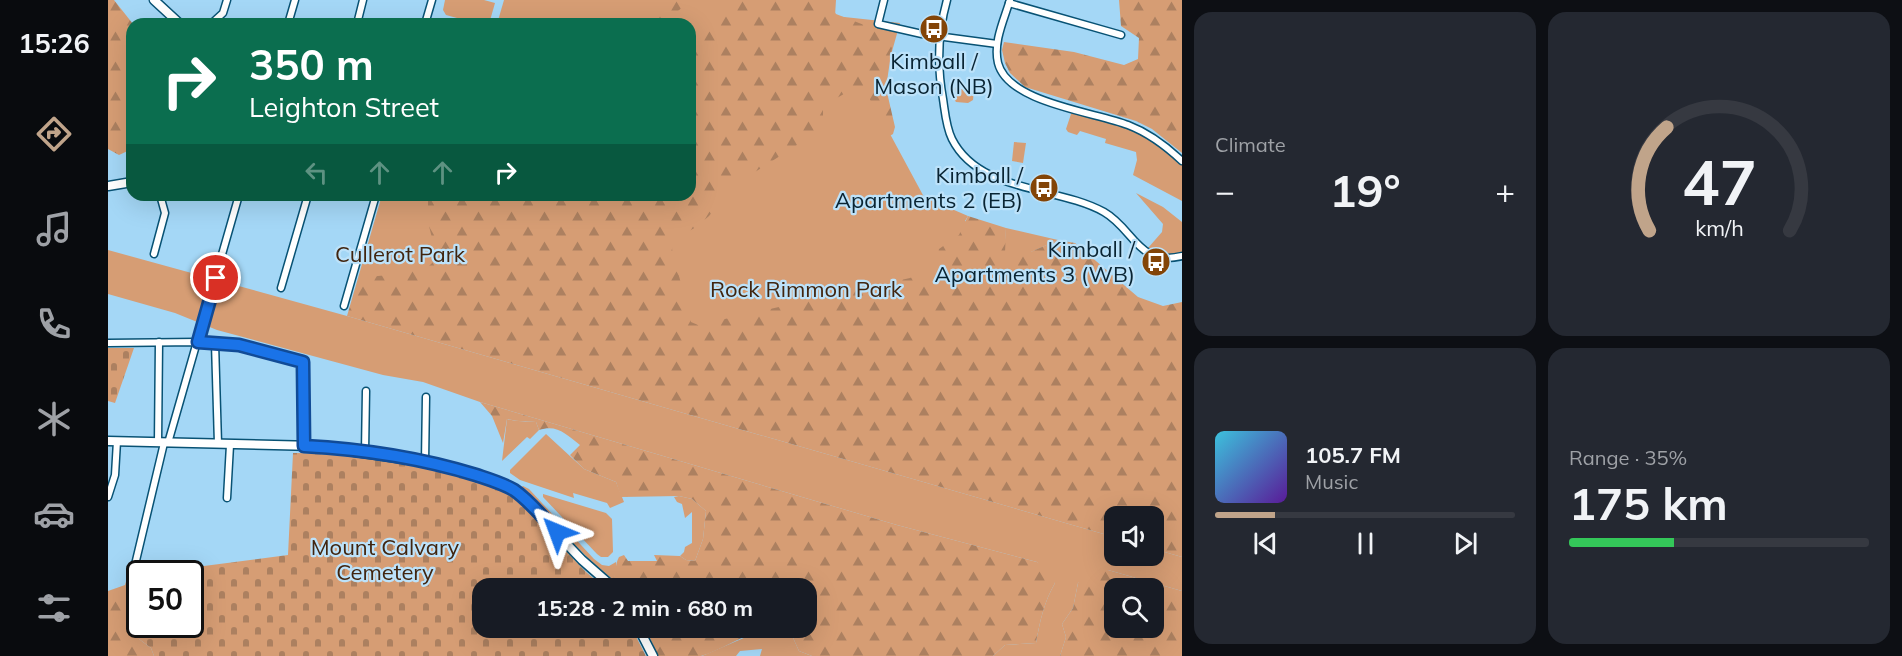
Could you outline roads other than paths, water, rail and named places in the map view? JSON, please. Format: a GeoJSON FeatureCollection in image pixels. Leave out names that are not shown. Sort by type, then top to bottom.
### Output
{"type":"FeatureCollection","features":[{"type":"Feature","properties":{"kind":"main road"},"geometry":{"type":"LineString","coordinates":[[154,0],[174,18]]}},
{"type":"Feature","properties":{"kind":"main road"},"geometry":{"type":"LineString","coordinates":[[108,186],[126,183]]}},
{"type":"Feature","properties":{"kind":"main road"},"geometry":{"type":"LineString","coordinates":[[113,441],[304,446],[365,452],[425,462],[480,476],[513,490],[532,506],[582,560],[603,578]]}},
{"type":"Feature","properties":{"kind":"main road"},"geometry":{"type":"LineString","coordinates":[[644,638],[653,656]]}},
{"type":"Feature","properties":{"kind":"street"},"geometry":{"type":"LineString","coordinates":[[218,18],[223,13],[227,0]]}},
{"type":"Feature","properties":{"kind":"street"},"geometry":{"type":"LineString","coordinates":[[290,18],[295,0]]}},
{"type":"Feature","properties":{"kind":"street"},"geometry":{"type":"LineString","coordinates":[[358,18],[363,0]]}},
{"type":"Feature","properties":{"kind":"street"},"geometry":{"type":"LineString","coordinates":[[427,18],[432,0]]}},
{"type":"Feature","properties":{"kind":"street"},"geometry":{"type":"LineString","coordinates":[[884,0],[878,24],[997,44]]}},
{"type":"Feature","properties":{"kind":"street"},"geometry":{"type":"LineString","coordinates":[[947,0],[939,36],[940,79],[948,128],[959,150],[972,164],[994,176],[1088,204],[1106,213],[1151,255],[1163,258],[1182,256]]}},
{"type":"Feature","properties":{"kind":"street"},"geometry":{"type":"LineString","coordinates":[[1121,35],[1010,1],[997,44],[999,66],[1006,78],[1039,98],[1129,125],[1151,136],[1182,160]]}},
{"type":"Feature","properties":{"kind":"street"},"geometry":{"type":"LineString","coordinates":[[154,254],[165,213],[162,201]]}},
{"type":"Feature","properties":{"kind":"street"},"geometry":{"type":"LineString","coordinates":[[136,560],[163,443],[198,342],[237,201]]}},
{"type":"Feature","properties":{"kind":"street"},"geometry":{"type":"LineString","coordinates":[[281,288],[306,201]]}},
{"type":"Feature","properties":{"kind":"street"},"geometry":{"type":"LineString","coordinates":[[344,306],[374,201]]}},
{"type":"Feature","properties":{"kind":"street"},"geometry":{"type":"LineString","coordinates":[[159,342],[163,443]]}},
{"type":"Feature","properties":{"kind":"street"},"geometry":{"type":"LineString","coordinates":[[108,343],[198,342],[239,345],[303,362],[304,446]]}},
{"type":"Feature","properties":{"kind":"street"},"geometry":{"type":"LineString","coordinates":[[215,343],[218,444]]}},
{"type":"Feature","properties":{"kind":"street"},"geometry":{"type":"LineString","coordinates":[[365,452],[366,391]]}},
{"type":"Feature","properties":{"kind":"street"},"geometry":{"type":"LineString","coordinates":[[425,462],[426,397]]}},
{"type":"Feature","properties":{"kind":"street"},"geometry":{"type":"LineString","coordinates":[[108,497],[115,475],[113,441]]}},
{"type":"Feature","properties":{"kind":"street"},"geometry":{"type":"LineString","coordinates":[[227,498],[230,445]]}},
{"type":"Feature","properties":{"kind":"place","name":"Kimball / Mason (NB)"},"geometry":{"type":"Point","coordinates":[934,29]}},
{"type":"Feature","properties":{"kind":"place","name":"Kimball / Apartments 2 (EB)"},"geometry":{"type":"Point","coordinates":[1044,188]}},
{"type":"Feature","properties":{"kind":"place","name":"Kimball / Apartments 3 (WB)"},"geometry":{"type":"Point","coordinates":[1156,262]}},
{"type":"Feature","properties":{"kind":"park label","name":"Cullerot Park"},"geometry":{"type":"Point","coordinates":[400,254]}},
{"type":"Feature","properties":{"kind":"park label","name":"Rock Rimmon Park"},"geometry":{"type":"Point","coordinates":[806,289]}},
{"type":"Feature","properties":{"kind":"park label","name":"Mount Calvary Cemetery"},"geometry":{"type":"Point","coordinates":[385,560]}}]}
